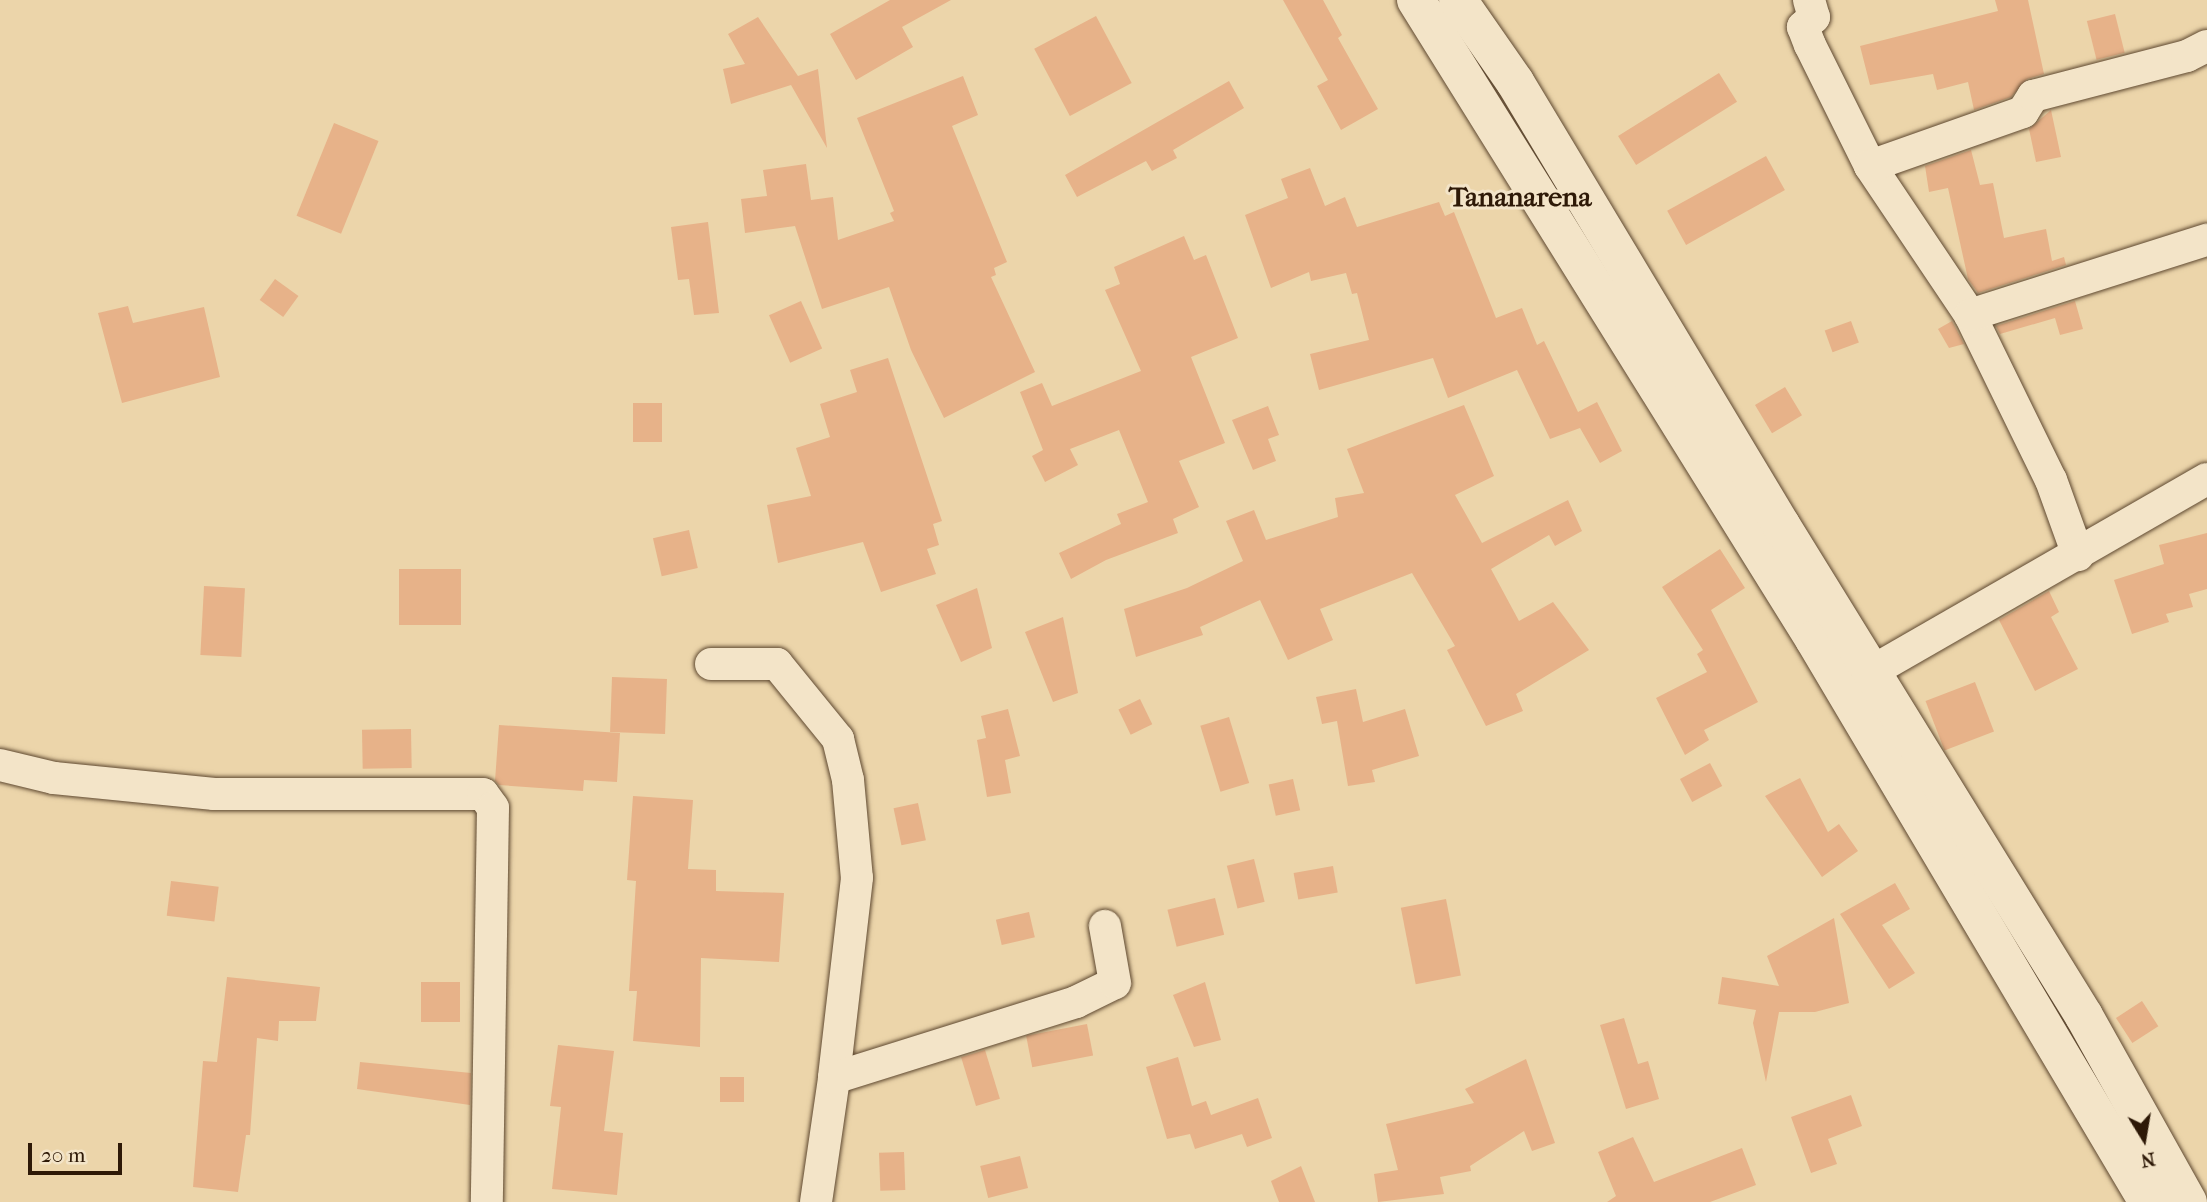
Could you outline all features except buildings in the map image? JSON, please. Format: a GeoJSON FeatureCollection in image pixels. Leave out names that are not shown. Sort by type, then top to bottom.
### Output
{"type":"FeatureCollection","features":[{"type":"Feature","properties":{"kind":"street"},"geometry":{"type":"LineString","coordinates":[[1416,0],[1636,317],[1827,630],[2015,982],[2188,1202]]}},
{"type":"Feature","properties":{"kind":"street"},"geometry":{"type":"LineString","coordinates":[[1458,0],[1515,82],[1636,317]]}},
{"type":"Feature","properties":{"kind":"street"},"geometry":{"type":"LineString","coordinates":[[1809,0],[1814,17],[1803,27],[1810,45],[1870,166],[1970,314],[2051,480],[2078,555]]}},
{"type":"Feature","properties":{"kind":"street"},"geometry":{"type":"LineString","coordinates":[[1870,166],[2024,112],[2033,96],[2187,56],[2207,46]]}},
{"type":"Feature","properties":{"kind":"street"},"geometry":{"type":"LineString","coordinates":[[1970,314],[2207,240]]}},
{"type":"Feature","properties":{"kind":"street"},"geometry":{"type":"LineString","coordinates":[[1871,672],[2207,479]]}},
{"type":"Feature","properties":{"kind":"street"},"geometry":{"type":"LineString","coordinates":[[1827,630],[1871,672],[2084,1016],[2111,1103],[2148,1202]]}},
{"type":"Feature","properties":{"kind":"street"},"geometry":{"type":"LineString","coordinates":[[711,664],[777,664],[838,739],[848,780],[857,878],[834,1078],[816,1202]]}},
{"type":"Feature","properties":{"kind":"street"},"geometry":{"type":"LineString","coordinates":[[0,765],[54,778],[214,794],[483,794],[493,808],[487,1202]]}},
{"type":"Feature","properties":{"kind":"street"},"geometry":{"type":"LineString","coordinates":[[834,1078],[1076,1002],[1115,983],[1105,926]]}},
{"type":"Feature","properties":{"kind":"district","name":"Tananarena"},"geometry":{"type":"Point","coordinates":[1520,197]}}]}
